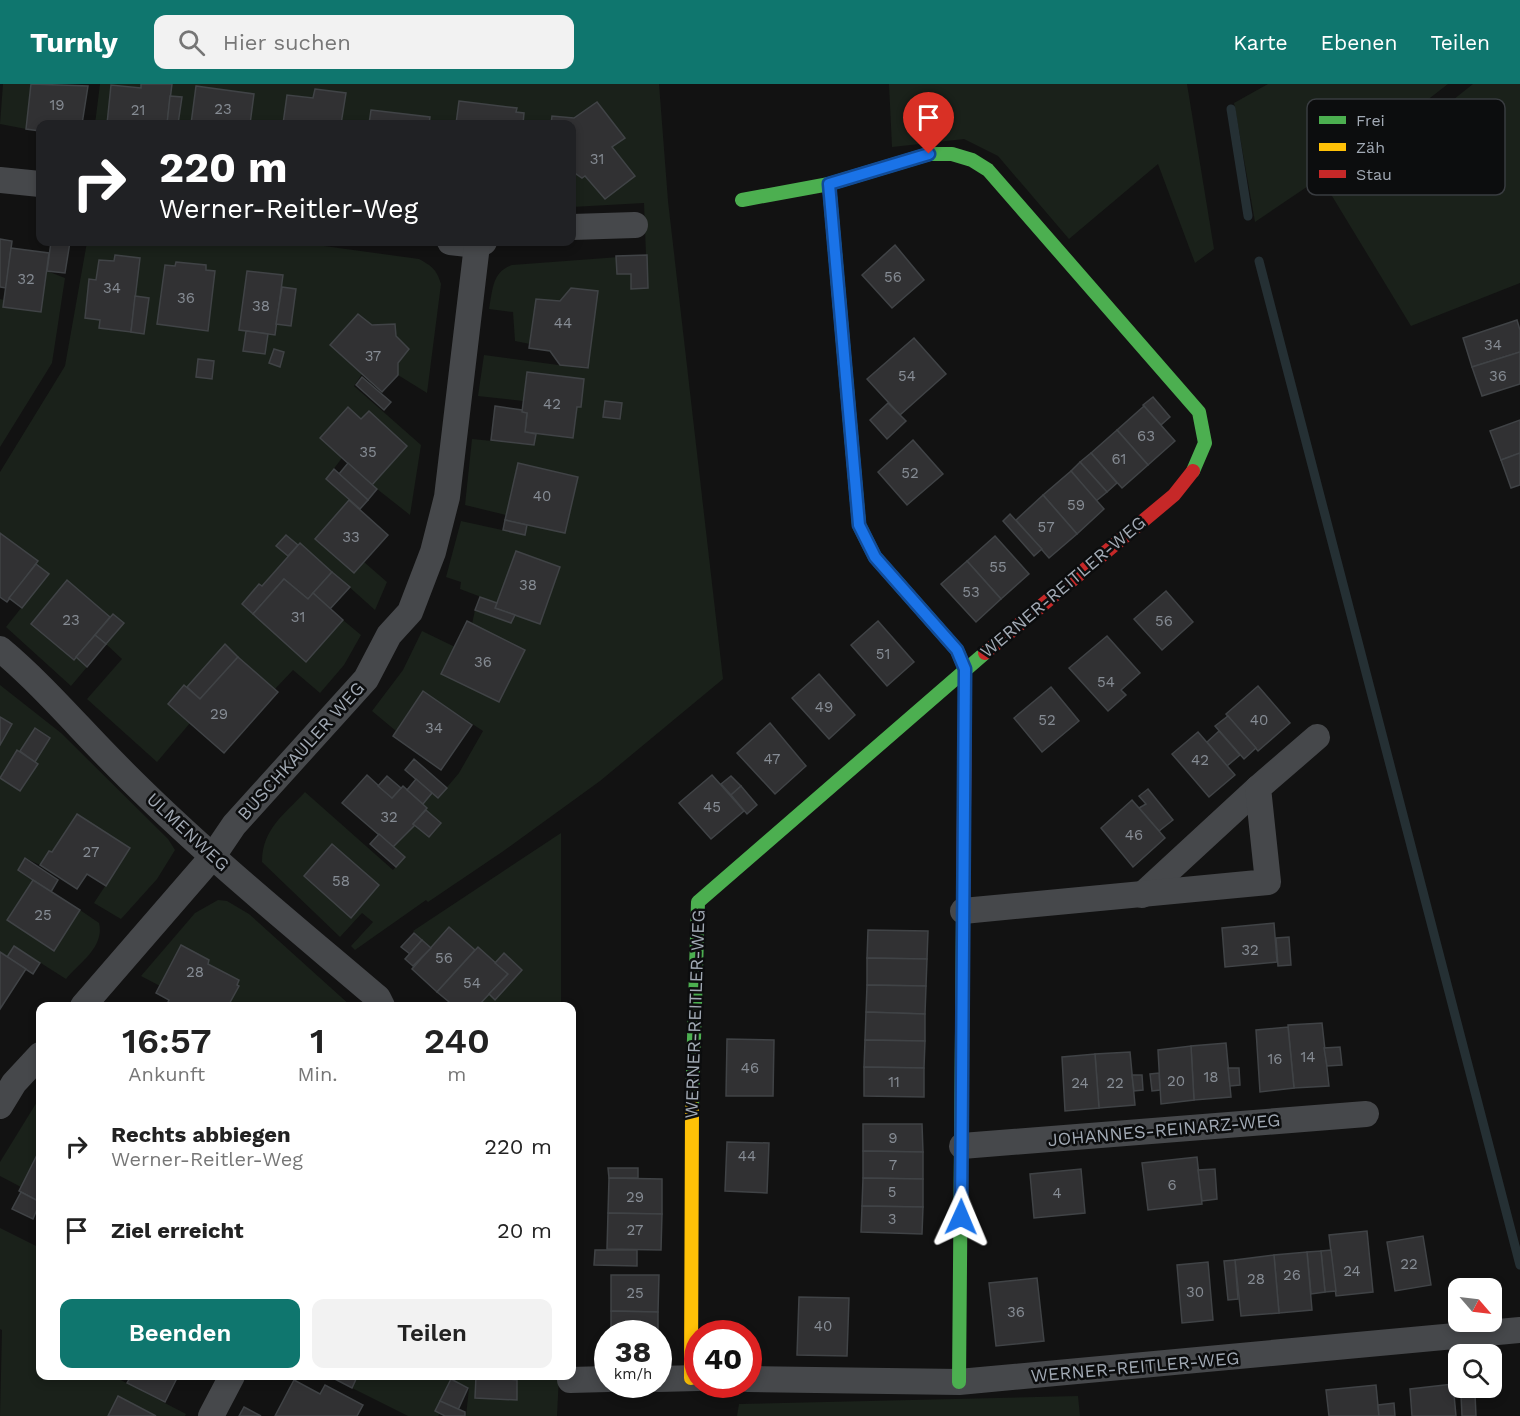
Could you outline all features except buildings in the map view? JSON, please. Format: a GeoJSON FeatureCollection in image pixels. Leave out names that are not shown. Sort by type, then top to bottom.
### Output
{"type":"FeatureCollection","features":[{"type":"Feature","properties":{"kind":"street","name":"WERNER-REITLER-WEG"},"geometry":{"type":"LineString","coordinates":[[694,1320],[692,1123],[698,902],[965,669],[1174,495],[1197,466],[1205,442],[1198,412],[988,170],[972,160],[952,154],[929,154],[829,184],[742,200]]}},
{"type":"Feature","properties":{"kind":"street"},"geometry":{"type":"LineString","coordinates":[[0,180],[36,184]]}},
{"type":"Feature","properties":{"kind":"street"},"geometry":{"type":"LineString","coordinates":[[829,184],[859,525],[875,557],[957,650],[965,669],[959,1382]]}},
{"type":"Feature","properties":{"kind":"street"},"geometry":{"type":"LineString","coordinates":[[576,227],[635,225]]}},
{"type":"Feature","properties":{"kind":"street","name":"BUSCHKAULER WEG"},"geometry":{"type":"LineString","coordinates":[[86,1002],[213,856],[234,825],[366,679],[389,635],[410,612],[433,552],[447,497],[481,246]]}},
{"type":"Feature","properties":{"kind":"street","name":"ULMENWEG"},"geometry":{"type":"LineString","coordinates":[[0,649],[31,675],[119,768],[213,856],[380,1002]]}},
{"type":"Feature","properties":{"kind":"street"},"geometry":{"type":"LineString","coordinates":[[1142,895],[1317,737]]}},
{"type":"Feature","properties":{"kind":"street"},"geometry":{"type":"LineString","coordinates":[[963,911],[1268,882],[1258,789]]}},
{"type":"Feature","properties":{"kind":"street"},"geometry":{"type":"LineString","coordinates":[[0,1106],[14,1083],[36,1059]]}},
{"type":"Feature","properties":{"kind":"street","name":"JOHANNES-REINARZ-WEG"},"geometry":{"type":"LineString","coordinates":[[962,1146],[1366,1114]]}},
{"type":"Feature","properties":{"kind":"street","name":"WERNER-REITLER-WEG"},"geometry":{"type":"LineString","coordinates":[[762,1379],[959,1382],[1520,1330]]}},
{"type":"Feature","properties":{"kind":"street"},"geometry":{"type":"LineString","coordinates":[[576,1380],[594,1379]]}},
{"type":"Feature","properties":{"kind":"street"},"geometry":{"type":"LineString","coordinates":[[211,1416],[230,1380]]}},
{"type":"Feature","properties":{"kind":"shaded area"},"geometry":{"type":"Polygon","coordinates":[[[3,84],[31,84],[26,129],[0,124],[3,84]]]}},
{"type":"Feature","properties":{"kind":"shaded area"},"geometry":{"type":"Polygon","coordinates":[[[100,84],[141,84],[141,88],[111,87],[107,120],[96,120],[100,84]]]}},
{"type":"Feature","properties":{"kind":"shaded area"},"geometry":{"type":"Polygon","coordinates":[[[172,84],[659,84],[668,201],[723,679],[600,781],[502,852],[428,902],[426,900],[355,950],[351,946],[373,922],[362,913],[340,937],[262,862],[266,840],[276,823],[305,792],[393,870],[404,857],[393,847],[415,825],[429,837],[441,823],[426,810],[423,804],[432,793],[438,798],[459,773],[483,731],[424,692],[396,731],[372,711],[403,670],[422,631],[455,647],[442,674],[499,702],[524,650],[472,624],[475,610],[511,623],[515,615],[540,624],[560,567],[516,551],[497,603],[460,589],[461,582],[446,577],[461,521],[525,535],[527,525],[565,533],[578,477],[518,463],[506,515],[465,505],[472,439],[534,445],[536,434],[573,438],[577,407],[581,407],[584,379],[527,372],[523,401],[478,396],[484,355],[588,369],[597,291],[571,288],[560,301],[536,299],[530,344],[515,341],[513,312],[489,309],[494,282],[505,268],[512,265],[646,255],[644,203],[576,207],[576,120],[523,120],[524,113],[516,112],[516,108],[459,101],[457,120],[430,120],[430,117],[371,110],[370,120],[342,120],[345,93],[315,89],[313,98],[287,95],[284,120],[250,120],[253,94],[197,87],[192,120],[179,120],[182,97],[170,96],[172,84]]]}},
{"type":"Feature","properties":{"kind":"shaded area"},"geometry":{"type":"Polygon","coordinates":[[[889,84],[1187,84],[1214,249],[1195,263],[1158,164],[1069,239],[998,156],[964,139],[892,147],[889,84]]]}},
{"type":"Feature","properties":{"kind":"shaded area"},"geometry":{"type":"Polygon","coordinates":[[[1268,84],[1448,84],[1429,99],[1307,99],[1307,187],[1255,222],[1234,103],[1268,84]]]}},
{"type":"Feature","properties":{"kind":"shaded area"},"geometry":{"type":"Polygon","coordinates":[[[1473,84],[1520,84],[1520,283],[1411,326],[1331,195],[1505,195],[1505,99],[1454,99],[1473,84]]]}},
{"type":"Feature","properties":{"kind":"shaded area"},"geometry":{"type":"Polygon","coordinates":[[[86,246],[324,246],[419,259],[438,275],[441,284],[427,393],[398,375],[398,363],[409,349],[396,336],[395,324],[372,325],[358,314],[330,345],[362,374],[354,386],[421,445],[410,515],[372,485],[407,446],[369,412],[361,419],[320,438],[342,458],[326,479],[349,500],[315,539],[354,573],[364,562],[387,582],[375,610],[300,543],[298,545],[286,535],[276,546],[288,556],[262,586],[259,585],[242,604],[306,661],[343,620],[361,635],[344,665],[320,693],[293,670],[275,689],[225,645],[187,687],[184,685],[168,703],[190,723],[157,762],[87,699],[122,659],[106,644],[123,623],[113,614],[110,617],[67,581],[31,623],[73,660],[76,657],[87,667],[71,686],[6,627],[48,574],[36,564],[37,561],[0,533],[0,472],[65,366],[86,246]]]}},
{"type":"Feature","properties":{"kind":"shaded area"},"geometry":{"type":"Polygon","coordinates":[[[47,271],[65,278],[52,363],[0,447],[0,299],[4,300],[4,307],[41,312],[47,271]]]}},
{"type":"Feature","properties":{"kind":"shaded area"},"geometry":{"type":"Polygon","coordinates":[[[0,685],[61,733],[168,839],[175,850],[157,879],[121,919],[94,903],[130,848],[77,815],[52,852],[49,851],[40,865],[25,858],[18,870],[33,880],[7,920],[55,948],[80,910],[99,923],[100,932],[95,947],[66,979],[14,946],[7,957],[0,952],[0,685]]]}},
{"type":"Feature","properties":{"kind":"shaded area"},"geometry":{"type":"Polygon","coordinates":[[[561,833],[561,1002],[482,1002],[489,994],[495,999],[504,954],[495,963],[478,947],[475,950],[449,927],[431,948],[413,931],[561,833]]]}},
{"type":"Feature","properties":{"kind":"shaded area"},"geometry":{"type":"Polygon","coordinates":[[[218,900],[227,901],[249,914],[347,1002],[230,1002],[239,986],[237,985],[239,980],[208,964],[209,960],[181,946],[160,986],[141,976],[195,913],[218,900]]]}},
{"type":"Feature","properties":{"kind":"shaded area"},"geometry":{"type":"Polygon","coordinates":[[[36,1104],[36,1157],[21,1187],[0,1176],[0,1162],[36,1104]]]}},
{"type":"Feature","properties":{"kind":"shaded area"},"geometry":{"type":"Polygon","coordinates":[[[0,1228],[36,1246],[36,1380],[121,1380],[186,1414],[185,1416],[0,1416],[2,1330],[0,1329],[0,1228]]]}},
{"type":"Feature","properties":{"kind":"shaded area"},"geometry":{"type":"Polygon","coordinates":[[[356,1380],[451,1380],[435,1411],[440,1413],[438,1416],[408,1416],[352,1388],[356,1380]]]}},
{"type":"Feature","properties":{"kind":"shaded area"},"geometry":{"type":"Polygon","coordinates":[[[451,1380],[559,1380],[557,1416],[466,1416],[469,1388],[451,1380]]]}},
{"type":"Feature","properties":{"kind":"shaded area"},"geometry":{"type":"Polygon","coordinates":[[[1078,1396],[1080,1416],[737,1416],[739,1404],[1078,1396]]]}},
{"type":"Feature","properties":{"kind":"waterway"},"geometry":{"type":"LineString","coordinates":[[1231,109],[1248,216]]}},
{"type":"Feature","properties":{"kind":"waterway"},"geometry":{"type":"LineString","coordinates":[[1259,261],[1520,1265]]}},
{"type":"Feature","properties":{"kind":"traffic: fast"},"geometry":{"type":"LineString","coordinates":[[742,200],[829,184],[929,154],[952,154],[972,160],[988,170],[1199,412],[1205,443],[1193,471]]}},
{"type":"Feature","properties":{"kind":"traffic: fast"},"geometry":{"type":"LineString","coordinates":[[829,184],[859,525],[875,557],[957,650],[965,669],[965,704]]}},
{"type":"Feature","properties":{"kind":"traffic: fast"},"geometry":{"type":"LineString","coordinates":[[692,1107],[698,902],[985,653]]}},
{"type":"Feature","properties":{"kind":"traffic: fast"},"geometry":{"type":"LineString","coordinates":[[959,1382],[963,914]]}},
{"type":"Feature","properties":{"kind":"traffic: slow"},"geometry":{"type":"LineString","coordinates":[[691,1320],[692,1107]]}},
{"type":"Feature","properties":{"kind":"traffic: jam"},"geometry":{"type":"LineString","coordinates":[[985,653],[1174,495],[1193,471]]}},
{"type":"Feature","properties":{"kind":"traffic: jam"},"geometry":{"type":"LineString","coordinates":[[963,914],[965,704]]}},
{"type":"Feature","properties":{"kind":"route"},"geometry":{"type":"LineString","coordinates":[[929,154],[829,184],[859,525],[875,557],[957,650],[965,669],[961,1217]]}}]}
